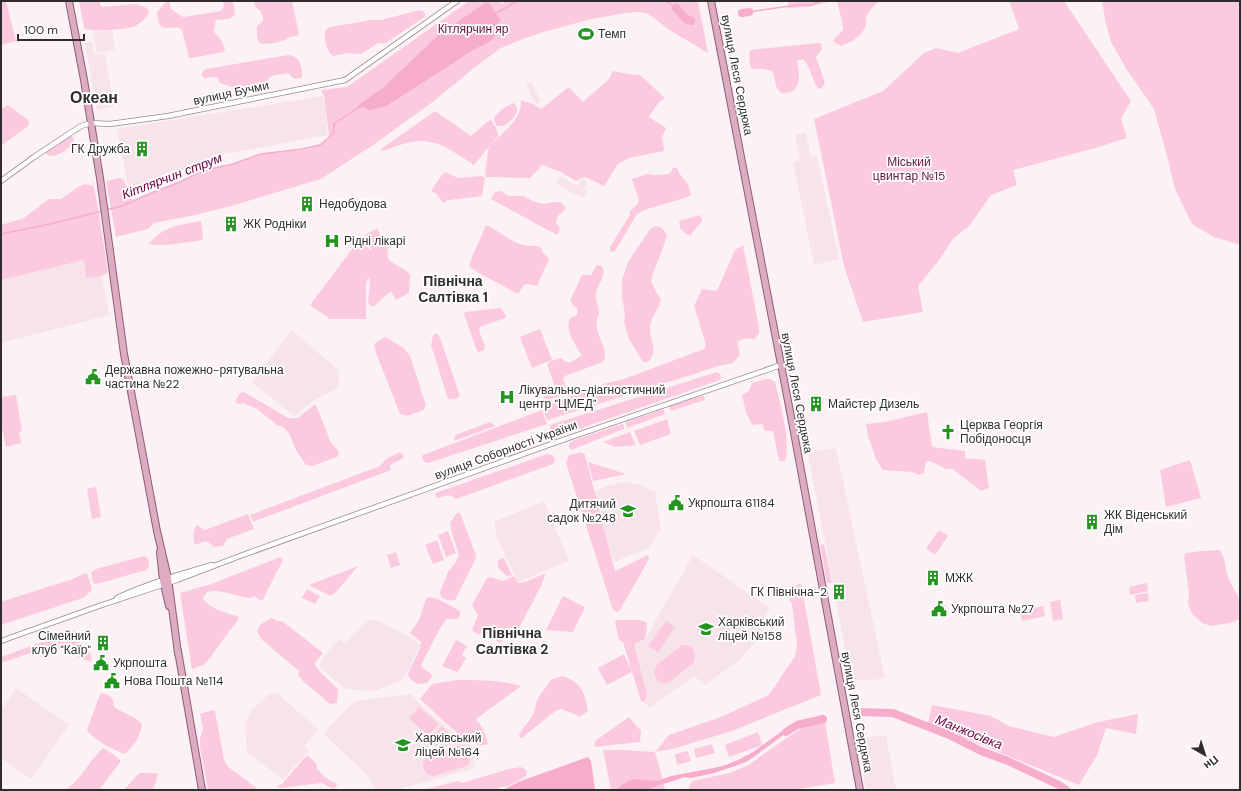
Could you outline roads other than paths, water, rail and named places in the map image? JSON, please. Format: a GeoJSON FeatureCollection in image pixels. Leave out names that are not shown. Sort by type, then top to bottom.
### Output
{"type":"FeatureCollection","features":[{"type":"Feature","properties":{"kind":"main road"},"geometry":{"type":"LineString","coordinates":[[69,1],[100,178],[124,354],[202,790]]}},
{"type":"Feature","properties":{"kind":"main road","name":"вулиця Леся Сердюка"},"geometry":{"type":"LineString","coordinates":[[711,1],[781,365],[860,790]]}},
{"type":"Feature","properties":{"kind":"street","name":"вулиця Бучми"},"geometry":{"type":"LineString","coordinates":[[1,181],[81,126],[91,123],[110,124],[168,116],[345,80],[457,1]]}},
{"type":"Feature","properties":{"kind":"street","name":"вулиця Соборності України"},"geometry":{"type":"LineString","coordinates":[[1,641],[99,606],[128,592],[166,582],[554,443],[781,365]]}},
{"type":"Feature","properties":{"kind":"waterway","name":"Кітлярчин струм"},"geometry":{"type":"LineString","coordinates":[[497,13],[517,1]]}},
{"type":"Feature","properties":{"kind":"waterway","name":"Кітлярчин струм"},"geometry":{"type":"LineString","coordinates":[[666,1],[676,8]]}},
{"type":"Feature","properties":{"kind":"waterway","name":"Кітлярчин струм"},"geometry":{"type":"LineString","coordinates":[[749,12],[797,5],[812,5],[820,1]]}},
{"type":"Feature","properties":{"kind":"waterway"},"geometry":{"type":"LineString","coordinates":[[676,8],[686,19],[691,21]]}},
{"type":"Feature","properties":{"kind":"waterway","name":"Кітлярчин струм"},"geometry":{"type":"LineString","coordinates":[[742,13],[749,12]]}},
{"type":"Feature","properties":{"kind":"waterway","name":"Кітлярчин струм"},"geometry":{"type":"LineString","coordinates":[[106,210],[122,206],[180,182],[202,171],[233,164],[261,154],[302,149],[320,145],[334,133],[334,124],[356,109]]}},
{"type":"Feature","properties":{"kind":"waterway","name":"Кітлярчин струм"},"geometry":{"type":"LineString","coordinates":[[1,234],[103,211]]}},
{"type":"Feature","properties":{"kind":"waterway","name":"Манжосівка"},"geometry":{"type":"LineString","coordinates":[[858,712],[893,713],[949,735],[981,751],[1008,761],[1059,785],[1066,790]]}},
{"type":"Feature","properties":{"kind":"waterway","name":"Манжосівка"},"geometry":{"type":"LineString","coordinates":[[786,732],[797,725],[823,719]]}},
{"type":"Feature","properties":{"kind":"place","name":"Темп"},"geometry":{"type":"Point","coordinates":[586,34]}},
{"type":"Feature","properties":{"kind":"place","name":"ГК Дружба"},"geometry":{"type":"Point","coordinates":[142,149]}},
{"type":"Feature","properties":{"kind":"place","name":"Недобудова"},"geometry":{"type":"Point","coordinates":[307,204]}},
{"type":"Feature","properties":{"kind":"place","name":"ЖК Родніки"},"geometry":{"type":"Point","coordinates":[231,224]}},
{"type":"Feature","properties":{"kind":"place","name":"Рідні лікарі"},"geometry":{"type":"Point","coordinates":[332,241]}},
{"type":"Feature","properties":{"kind":"place","name":"Державна пожежно-рятувальна частина №22"},"geometry":{"type":"Point","coordinates":[93,377]}},
{"type":"Feature","properties":{"kind":"place","name":"Лікувально-діагностичний центр \"ЦМЕД\""},"geometry":{"type":"Point","coordinates":[507,397]}},
{"type":"Feature","properties":{"kind":"place","name":"Майстер Дизель"},"geometry":{"type":"Point","coordinates":[816,404]}},
{"type":"Feature","properties":{"kind":"place","name":"Церква Георгія Побідоносця"},"geometry":{"type":"Point","coordinates":[948,432]}},
{"type":"Feature","properties":{"kind":"place","name":"Укрпошта 61184"},"geometry":{"type":"Point","coordinates":[676,503]}},
{"type":"Feature","properties":{"kind":"place","name":"Дитячий садок №248"},"geometry":{"type":"Point","coordinates":[628,511]}},
{"type":"Feature","properties":{"kind":"place","name":"ЖК Віденський Дім"},"geometry":{"type":"Point","coordinates":[1092,522]}},
{"type":"Feature","properties":{"kind":"place","name":"МЖК"},"geometry":{"type":"Point","coordinates":[933,578]}},
{"type":"Feature","properties":{"kind":"place","name":"ГК Північна-2"},"geometry":{"type":"Point","coordinates":[839,592]}},
{"type":"Feature","properties":{"kind":"place","name":"Укрпошта №27"},"geometry":{"type":"Point","coordinates":[939,609]}},
{"type":"Feature","properties":{"kind":"place","name":"Харківський ліцей №158"},"geometry":{"type":"Point","coordinates":[706,629]}},
{"type":"Feature","properties":{"kind":"place","name":"Сімейний клуб \"Каїр\""},"geometry":{"type":"Point","coordinates":[103,643]}},
{"type":"Feature","properties":{"kind":"place","name":"Укрпошта"},"geometry":{"type":"Point","coordinates":[101,663]}},
{"type":"Feature","properties":{"kind":"place","name":"Нова Пошта №114"},"geometry":{"type":"Point","coordinates":[112,681]}},
{"type":"Feature","properties":{"kind":"place","name":"Харківський ліцей №164"},"geometry":{"type":"Point","coordinates":[403,745]}},
{"type":"Feature","properties":{"kind":"district","name":"Океан"},"geometry":{"type":"Point","coordinates":[94,97]}},
{"type":"Feature","properties":{"kind":"district","name":"Північна Салтівка 1"},"geometry":{"type":"Point","coordinates":[453,290]}},
{"type":"Feature","properties":{"kind":"district","name":"Північна Салтівка 2"},"geometry":{"type":"Point","coordinates":[512,642]}},
{"type":"Feature","properties":{"kind":"park label","name":"Кітлярчин яр"},"geometry":{"type":"Point","coordinates":[473,29]}},
{"type":"Feature","properties":{"kind":"park label","name":"Міський цвинтар №15"},"geometry":{"type":"Point","coordinates":[909,169]}}]}
